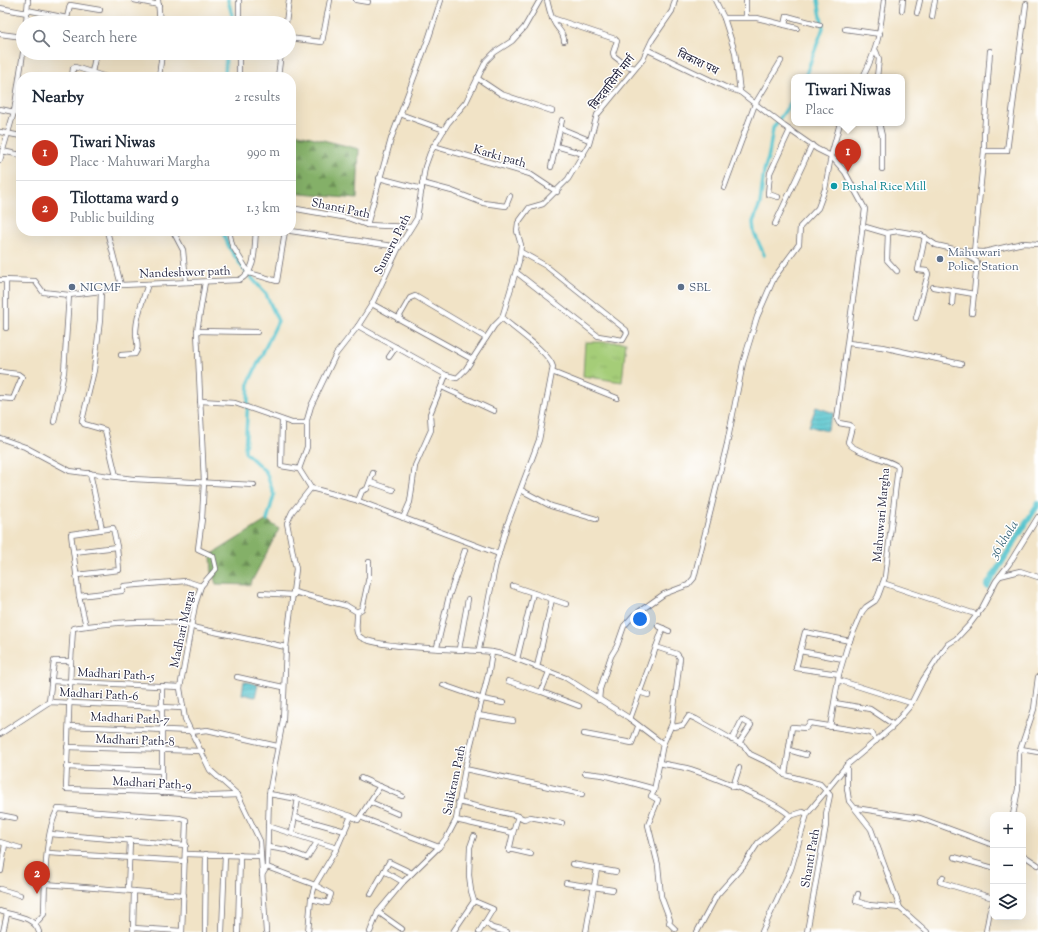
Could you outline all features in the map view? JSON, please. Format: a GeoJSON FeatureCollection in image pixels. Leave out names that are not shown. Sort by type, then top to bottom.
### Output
{"type":"FeatureCollection","features":[{"type":"Feature","properties":{"kind":"street"},"geometry":{"type":"LineString","coordinates":[[27,16],[28,0]]}},
{"type":"Feature","properties":{"kind":"street"},"geometry":{"type":"LineString","coordinates":[[134,0],[158,2],[159,16]]}},
{"type":"Feature","properties":{"kind":"street"},"geometry":{"type":"LineString","coordinates":[[239,0],[239,16]]}},
{"type":"Feature","properties":{"kind":"street"},"geometry":{"type":"LineString","coordinates":[[287,16],[289,0]]}},
{"type":"Feature","properties":{"kind":"street"},"geometry":{"type":"LineString","coordinates":[[296,39],[322,42],[330,0]]}},
{"type":"Feature","properties":{"kind":"street"},"geometry":{"type":"LineString","coordinates":[[356,0],[368,2]]}},
{"type":"Feature","properties":{"kind":"street"},"geometry":{"type":"LineString","coordinates":[[367,224],[391,139],[430,37],[441,0]]}},
{"type":"Feature","properties":{"kind":"street","name":"Sumeru Path"},"geometry":{"type":"LineString","coordinates":[[299,469],[307,447],[307,423],[311,406],[336,354],[358,326],[372,304],[399,247],[418,215],[426,162],[434,146],[444,130],[466,102],[477,78],[490,56],[512,41],[524,28],[540,0]]}},
{"type":"Feature","properties":{"kind":"street"},"geometry":{"type":"LineString","coordinates":[[547,0],[552,18],[564,34],[564,41]]}},
{"type":"Feature","properties":{"kind":"street","name":"बिन्दवासिनी मार्ग"},"geometry":{"type":"LineString","coordinates":[[502,318],[521,252],[518,231],[520,220],[530,208],[543,204],[557,192],[568,179],[584,154],[590,140],[597,115],[643,59],[657,32],[672,11],[675,0]]}},
{"type":"Feature","properties":{"kind":"street"},"geometry":{"type":"LineString","coordinates":[[715,0],[724,18],[735,52],[740,92]]}},
{"type":"Feature","properties":{"kind":"street"},"geometry":{"type":"LineString","coordinates":[[746,0],[746,17]]}},
{"type":"Feature","properties":{"kind":"street"},"geometry":{"type":"LineString","coordinates":[[864,74],[876,51],[880,34],[884,0]]}},
{"type":"Feature","properties":{"kind":"street"},"geometry":{"type":"LineString","coordinates":[[902,10],[903,0]]}},
{"type":"Feature","properties":{"kind":"street"},"geometry":{"type":"LineString","coordinates":[[917,13],[920,0]]}},
{"type":"Feature","properties":{"kind":"street"},"geometry":{"type":"LineString","coordinates":[[932,17],[934,0]]}},
{"type":"Feature","properties":{"kind":"street"},"geometry":{"type":"LineString","coordinates":[[984,151],[1007,151],[1026,4]]}},
{"type":"Feature","properties":{"kind":"street"},"geometry":{"type":"LineString","coordinates":[[67,16],[70,5],[100,10]]}},
{"type":"Feature","properties":{"kind":"street"},"geometry":{"type":"LineString","coordinates":[[0,8],[27,11],[46,16]]}},
{"type":"Feature","properties":{"kind":"street"},"geometry":{"type":"LineString","coordinates":[[784,25],[787,16],[820,25]]}},
{"type":"Feature","properties":{"kind":"street"},"geometry":{"type":"LineString","coordinates":[[724,18],[746,17],[797,28]]}},
{"type":"Feature","properties":{"kind":"street"},"geometry":{"type":"LineString","coordinates":[[552,18],[616,39],[617,41],[613,53],[614,56],[627,66],[635,68]]}},
{"type":"Feature","properties":{"kind":"street"},"geometry":{"type":"LineString","coordinates":[[845,29],[880,34]]}},
{"type":"Feature","properties":{"kind":"street"},"geometry":{"type":"LineString","coordinates":[[0,34],[16,37]]}},
{"type":"Feature","properties":{"kind":"street","name":"विकाश पथ"},"geometry":{"type":"LineString","coordinates":[[648,50],[725,87],[740,92],[790,130],[831,156]]}},
{"type":"Feature","properties":{"kind":"street"},"geometry":{"type":"LineString","coordinates":[[876,51],[879,59],[877,74]]}},
{"type":"Feature","properties":{"kind":"street"},"geometry":{"type":"LineString","coordinates":[[974,252],[984,151],[990,51]]}},
{"type":"Feature","properties":{"kind":"street"},"geometry":{"type":"LineString","coordinates":[[20,72],[22,60]]}},
{"type":"Feature","properties":{"kind":"street"},"geometry":{"type":"LineString","coordinates":[[73,72],[74,67],[92,72],[95,60]]}},
{"type":"Feature","properties":{"kind":"street"},"geometry":{"type":"LineString","coordinates":[[160,72],[161,60]]}},
{"type":"Feature","properties":{"kind":"street"},"geometry":{"type":"LineString","coordinates":[[239,60],[239,72]]}},
{"type":"Feature","properties":{"kind":"street"},"geometry":{"type":"LineString","coordinates":[[279,72],[281,60]]}},
{"type":"Feature","properties":{"kind":"street"},"geometry":{"type":"LineString","coordinates":[[724,188],[755,104],[781,61]]}},
{"type":"Feature","properties":{"kind":"street"},"geometry":{"type":"LineString","coordinates":[[477,78],[501,94],[552,111]]}},
{"type":"Feature","properties":{"kind":"street"},"geometry":{"type":"LineString","coordinates":[[0,160],[1,151],[9,134],[16,99]]}},
{"type":"Feature","properties":{"kind":"street"},"geometry":{"type":"LineString","coordinates":[[0,109],[14,112]]}},
{"type":"Feature","properties":{"kind":"street"},"geometry":{"type":"LineString","coordinates":[[400,114],[444,130]]}},
{"type":"Feature","properties":{"kind":"street"},"geometry":{"type":"LineString","coordinates":[[551,167],[562,120]]}},
{"type":"Feature","properties":{"kind":"street"},"geometry":{"type":"LineString","coordinates":[[599,700],[600,689],[611,656],[617,646],[624,626],[633,616],[664,594],[688,585],[694,578],[727,444],[743,363],[757,317],[774,278],[798,244],[800,227],[818,208],[825,189],[831,156],[839,126]]}},
{"type":"Feature","properties":{"kind":"street"},"geometry":{"type":"LineString","coordinates":[[879,126],[882,136],[882,170]]}},
{"type":"Feature","properties":{"kind":"street"},"geometry":{"type":"LineString","coordinates":[[560,128],[590,140]]}},
{"type":"Feature","properties":{"kind":"street"},"geometry":{"type":"LineString","coordinates":[[778,197],[768,194],[770,173],[790,130]]}},
{"type":"Feature","properties":{"kind":"street"},"geometry":{"type":"LineString","coordinates":[[0,132],[16,135]]}},
{"type":"Feature","properties":{"kind":"street"},"geometry":{"type":"LineString","coordinates":[[775,224],[812,145]]}},
{"type":"Feature","properties":{"kind":"street","name":"Karki path"},"geometry":{"type":"LineString","coordinates":[[434,146],[530,174],[557,192]]}},
{"type":"Feature","properties":{"kind":"street"},"geometry":{"type":"LineString","coordinates":[[556,146],[584,154]]}},
{"type":"Feature","properties":{"kind":"street"},"geometry":{"type":"LineString","coordinates":[[1,151],[16,154]]}},
{"type":"Feature","properties":{"kind":"street","name":"Mahuwari Margha"},"geometry":{"type":"LineString","coordinates":[[830,727],[843,659],[862,612],[866,606],[875,601],[883,583],[887,567],[898,467],[896,464],[876,459],[851,447],[848,442],[852,427],[838,422],[862,226],[866,210],[844,172],[831,156]]}},
{"type":"Feature","properties":{"kind":"street"},"geometry":{"type":"LineString","coordinates":[[379,178],[422,188]]}},
{"type":"Feature","properties":{"kind":"street"},"geometry":{"type":"LineString","coordinates":[[422,183],[452,191],[483,203],[506,206],[510,196]]}},
{"type":"Feature","properties":{"kind":"street","name":"Shanti Path"},"geometry":{"type":"LineString","coordinates":[[296,209],[348,218],[367,224],[410,227]]}},
{"type":"Feature","properties":{"kind":"street"},"geometry":{"type":"LineString","coordinates":[[862,226],[888,233],[898,231],[921,235],[936,245],[962,251],[984,252],[1023,243],[1038,244]]}},
{"type":"Feature","properties":{"kind":"street"},"geometry":{"type":"LineString","coordinates":[[296,232],[399,247]]}},
{"type":"Feature","properties":{"kind":"street"},"geometry":{"type":"LineString","coordinates":[[888,233],[887,260],[897,271]]}},
{"type":"Feature","properties":{"kind":"street"},"geometry":{"type":"LineString","coordinates":[[108,236],[121,285]]}},
{"type":"Feature","properties":{"kind":"street"},"geometry":{"type":"LineString","coordinates":[[176,236],[183,250],[186,282]]}},
{"type":"Feature","properties":{"kind":"street"},"geometry":{"type":"LineString","coordinates":[[230,236],[232,245],[249,273],[277,281],[284,236]]}},
{"type":"Feature","properties":{"kind":"street"},"geometry":{"type":"LineString","coordinates":[[249,273],[252,263],[255,236]]}},
{"type":"Feature","properties":{"kind":"street"},"geometry":{"type":"LineString","coordinates":[[916,318],[928,274],[927,271],[918,270],[925,237]]}},
{"type":"Feature","properties":{"kind":"street"},"geometry":{"type":"LineString","coordinates":[[962,251],[977,262],[972,313]]}},
{"type":"Feature","properties":{"kind":"street"},"geometry":{"type":"LineString","coordinates":[[516,272],[598,336],[623,340],[627,333],[626,330],[546,266],[521,252]]}},
{"type":"Feature","properties":{"kind":"street","name":"Nandeshwor path"},"geometry":{"type":"LineString","coordinates":[[6,280],[35,281],[43,292],[69,295],[101,291],[121,285],[239,280],[249,273]]}},
{"type":"Feature","properties":{"kind":"street"},"geometry":{"type":"LineString","coordinates":[[0,280],[6,280],[6,328]]}},
{"type":"Feature","properties":{"kind":"street","name":"Madhari Marga"},"geometry":{"type":"LineString","coordinates":[[205,282],[197,330],[204,482],[202,519],[198,549],[213,556],[216,569],[201,586],[190,625],[180,687],[185,720],[202,751],[210,770],[238,795],[260,841],[261,876],[266,932]]}},
{"type":"Feature","properties":{"kind":"street"},"geometry":{"type":"LineString","coordinates":[[121,354],[134,354],[137,351],[136,333],[139,314],[148,284]]}},
{"type":"Feature","properties":{"kind":"street"},"geometry":{"type":"LineString","coordinates":[[933,287],[974,294]]}},
{"type":"Feature","properties":{"kind":"street"},"geometry":{"type":"LineString","coordinates":[[101,291],[100,320],[94,370],[82,421],[84,424],[105,430],[116,476]]}},
{"type":"Feature","properties":{"kind":"street"},"geometry":{"type":"LineString","coordinates":[[952,291],[952,304]]}},
{"type":"Feature","properties":{"kind":"street"},"geometry":{"type":"LineString","coordinates":[[54,422],[64,372],[69,295]]}},
{"type":"Feature","properties":{"kind":"street"},"geometry":{"type":"LineString","coordinates":[[398,319],[410,298],[415,296],[486,338]]}},
{"type":"Feature","properties":{"kind":"street"},"geometry":{"type":"LineString","coordinates":[[372,304],[472,359]]}},
{"type":"Feature","properties":{"kind":"street"},"geometry":{"type":"LineString","coordinates":[[358,326],[446,374],[457,378],[460,376],[494,326],[502,318],[549,359],[552,365],[539,440],[507,525],[491,584],[479,650]]}},
{"type":"Feature","properties":{"kind":"street"},"geometry":{"type":"LineString","coordinates":[[197,330],[257,332]]}},
{"type":"Feature","properties":{"kind":"street"},"geometry":{"type":"LineString","coordinates":[[848,343],[882,347],[961,364]]}},
{"type":"Feature","properties":{"kind":"street"},"geometry":{"type":"LineString","coordinates":[[390,357],[396,347]]}},
{"type":"Feature","properties":{"kind":"street"},"geometry":{"type":"LineString","coordinates":[[0,372],[18,374],[22,377],[13,399],[0,398]]}},
{"type":"Feature","properties":{"kind":"street"},"geometry":{"type":"LineString","coordinates":[[552,372],[617,398]]}},
{"type":"Feature","properties":{"kind":"street"},"geometry":{"type":"LineString","coordinates":[[403,518],[410,502],[415,466],[431,430],[430,414],[446,374]]}},
{"type":"Feature","properties":{"kind":"street"},"geometry":{"type":"LineString","coordinates":[[442,387],[494,411]]}},
{"type":"Feature","properties":{"kind":"street"},"geometry":{"type":"LineString","coordinates":[[200,401],[234,403],[292,423],[307,423]]}},
{"type":"Feature","properties":{"kind":"street"},"geometry":{"type":"LineString","coordinates":[[282,420],[280,466],[299,469],[311,488],[358,500],[499,554]]}},
{"type":"Feature","properties":{"kind":"street"},"geometry":{"type":"LineString","coordinates":[[0,438],[21,446],[65,469],[153,480],[254,485]]}},
{"type":"Feature","properties":{"kind":"street"},"geometry":{"type":"LineString","coordinates":[[90,473],[102,529]]}},
{"type":"Feature","properties":{"kind":"street"},"geometry":{"type":"LineString","coordinates":[[358,500],[361,492],[367,489],[373,473]]}},
{"type":"Feature","properties":{"kind":"street"},"geometry":{"type":"LineString","coordinates":[[370,482],[393,490]]}},
{"type":"Feature","properties":{"kind":"street"},"geometry":{"type":"LineString","coordinates":[[261,876],[267,867],[269,794],[284,707],[283,687],[286,647],[296,569],[287,520],[311,488]]}},
{"type":"Feature","properties":{"kind":"street"},"geometry":{"type":"LineString","coordinates":[[521,490],[550,506],[596,519]]}},
{"type":"Feature","properties":{"kind":"street"},"geometry":{"type":"LineString","coordinates":[[762,932],[791,869],[807,814],[825,790],[847,765],[894,724],[912,703],[923,680],[939,656],[978,615],[1000,576],[1038,517]]}},
{"type":"Feature","properties":{"kind":"street"},"geometry":{"type":"LineString","coordinates":[[77,575],[119,570],[114,529],[102,529],[71,534],[79,596],[86,626]]}},
{"type":"Feature","properties":{"kind":"street"},"geometry":{"type":"LineString","coordinates":[[74,552],[117,547]]}},
{"type":"Feature","properties":{"kind":"street"},"geometry":{"type":"LineString","coordinates":[[437,647],[449,596],[465,550]]}},
{"type":"Feature","properties":{"kind":"street"},"geometry":{"type":"LineString","coordinates":[[357,612],[362,609],[363,605],[369,577],[369,562]]}},
{"type":"Feature","properties":{"kind":"street"},"geometry":{"type":"LineString","coordinates":[[1000,576],[1020,571],[1038,577]]}},
{"type":"Feature","properties":{"kind":"street"},"geometry":{"type":"LineString","coordinates":[[79,596],[123,591],[124,586],[186,582],[201,586]]}},
{"type":"Feature","properties":{"kind":"street"},"geometry":{"type":"LineString","coordinates":[[883,583],[978,615]]}},
{"type":"Feature","properties":{"kind":"street"},"geometry":{"type":"LineString","coordinates":[[513,586],[566,604]]}},
{"type":"Feature","properties":{"kind":"street"},"geometry":{"type":"LineString","coordinates":[[261,593],[294,594],[347,606],[357,612]]}},
{"type":"Feature","properties":{"kind":"street"},"geometry":{"type":"LineString","coordinates":[[517,659],[533,593]]}},
{"type":"Feature","properties":{"kind":"street"},"geometry":{"type":"LineString","coordinates":[[459,649],[468,599]]}},
{"type":"Feature","properties":{"kind":"street"},"geometry":{"type":"LineString","coordinates":[[537,667],[552,599]]}},
{"type":"Feature","properties":{"kind":"street"},"geometry":{"type":"LineString","coordinates":[[357,612],[356,632],[358,636],[368,641],[393,645],[479,650],[517,659],[566,678],[630,719],[663,744]]}},
{"type":"Feature","properties":{"kind":"street"},"geometry":{"type":"LineString","coordinates":[[161,771],[66,766],[73,628],[118,622],[190,625],[196,628],[286,647]]}},
{"type":"Feature","properties":{"kind":"street"},"geometry":{"type":"LineString","coordinates":[[630,719],[656,647],[661,627],[669,631]]}},
{"type":"Feature","properties":{"kind":"street"},"geometry":{"type":"LineString","coordinates":[[839,674],[796,668],[804,632],[850,641]]}},
{"type":"Feature","properties":{"kind":"street"},"geometry":{"type":"LineString","coordinates":[[656,647],[677,654],[680,658],[672,724],[663,744],[652,796],[658,800],[648,825],[649,834],[658,865],[661,896],[670,920],[669,923],[675,929]]}},
{"type":"Feature","properties":{"kind":"street"},"geometry":{"type":"LineString","coordinates":[[800,651],[843,659]]}},
{"type":"Feature","properties":{"kind":"street","name":"Salikram Path"},"geometry":{"type":"LineString","coordinates":[[370,932],[378,912],[403,882],[439,847],[456,820],[458,802],[483,699],[492,652]]}},
{"type":"Feature","properties":{"kind":"street"},"geometry":{"type":"LineString","coordinates":[[49,702],[54,661],[72,661]]}},
{"type":"Feature","properties":{"kind":"street"},"geometry":{"type":"LineString","coordinates":[[542,692],[549,672]]}},
{"type":"Feature","properties":{"kind":"street"},"geometry":{"type":"LineString","coordinates":[[237,677],[283,687]]}},
{"type":"Feature","properties":{"kind":"street"},"geometry":{"type":"LineString","coordinates":[[1014,812],[1018,789],[1021,748],[1036,705],[1038,677]]}},
{"type":"Feature","properties":{"kind":"street"},"geometry":{"type":"LineString","coordinates":[[838,680],[912,703]]}},
{"type":"Feature","properties":{"kind":"street","name":"Madhari Path-5"},"geometry":{"type":"LineString","coordinates":[[51,681],[180,687]]}},
{"type":"Feature","properties":{"kind":"street"},"geometry":{"type":"LineString","coordinates":[[508,681],[579,706]]}},
{"type":"Feature","properties":{"kind":"street"},"geometry":{"type":"LineString","coordinates":[[443,685],[483,699],[503,703]]}},
{"type":"Feature","properties":{"kind":"street"},"geometry":{"type":"LineString","coordinates":[[162,686],[162,793]]}},
{"type":"Feature","properties":{"kind":"street"},"geometry":{"type":"LineString","coordinates":[[639,692],[648,695]]}},
{"type":"Feature","properties":{"kind":"street","name":"Madhari Path-6"},"geometry":{"type":"LineString","coordinates":[[0,734],[49,702],[183,708]]}},
{"type":"Feature","properties":{"kind":"street"},"geometry":{"type":"LineString","coordinates":[[835,703],[870,709],[894,724]]}},
{"type":"Feature","properties":{"kind":"street"},"geometry":{"type":"LineString","coordinates":[[478,716],[513,722]]}},
{"type":"Feature","properties":{"kind":"street"},"geometry":{"type":"LineString","coordinates":[[672,724],[674,727],[682,725],[689,716],[696,718],[744,746],[750,754],[775,766],[785,775],[820,784],[825,790]]}},
{"type":"Feature","properties":{"kind":"street"},"geometry":{"type":"LineString","coordinates":[[732,740],[742,720],[751,725],[757,726]]}},
{"type":"Feature","properties":{"kind":"street"},"geometry":{"type":"LineString","coordinates":[[785,775],[792,726],[806,728],[810,723],[870,732],[876,741]]}},
{"type":"Feature","properties":{"kind":"street"},"geometry":{"type":"LineString","coordinates":[[739,744],[751,725]]}},
{"type":"Feature","properties":{"kind":"street","name":"Madhari Path-7"},"geometry":{"type":"LineString","coordinates":[[69,726],[191,731],[207,730],[277,746]]}},
{"type":"Feature","properties":{"kind":"street"},"geometry":{"type":"LineString","coordinates":[[584,734],[632,744],[638,726]]}},
{"type":"Feature","properties":{"kind":"street","name":"Madhari Path-8"},"geometry":{"type":"LineString","coordinates":[[68,747],[202,751]]}},
{"type":"Feature","properties":{"kind":"street"},"geometry":{"type":"LineString","coordinates":[[1021,748],[1038,752]]}},
{"type":"Feature","properties":{"kind":"street"},"geometry":{"type":"LineString","coordinates":[[789,750],[806,755]]}},
{"type":"Feature","properties":{"kind":"street"},"geometry":{"type":"LineString","coordinates":[[659,763],[687,768],[733,786],[777,805],[790,816]]}},
{"type":"Feature","properties":{"kind":"street"},"geometry":{"type":"LineString","coordinates":[[847,765],[847,788],[849,801],[871,829],[900,908],[927,932]]}},
{"type":"Feature","properties":{"kind":"street","name":"Madhari Path-9"},"geometry":{"type":"LineString","coordinates":[[66,766],[66,789],[211,796],[238,795]]}},
{"type":"Feature","properties":{"kind":"street"},"geometry":{"type":"LineString","coordinates":[[733,786],[739,768]]}},
{"type":"Feature","properties":{"kind":"street"},"geometry":{"type":"LineString","coordinates":[[465,770],[582,794]]}},
{"type":"Feature","properties":{"kind":"street"},"geometry":{"type":"LineString","coordinates":[[586,773],[603,775],[654,790]]}},
{"type":"Feature","properties":{"kind":"street"},"geometry":{"type":"LineString","coordinates":[[361,778],[402,796]]}},
{"type":"Feature","properties":{"kind":"street"},"geometry":{"type":"LineString","coordinates":[[269,794],[298,799],[351,816],[358,820],[380,786]]}},
{"type":"Feature","properties":{"kind":"street","name":"Shanti Path"},"geometry":{"type":"LineString","coordinates":[[807,932],[830,795],[825,790]]}},
{"type":"Feature","properties":{"kind":"street"},"geometry":{"type":"LineString","coordinates":[[292,832],[298,799]]}},
{"type":"Feature","properties":{"kind":"street"},"geometry":{"type":"LineString","coordinates":[[370,802],[398,814]]}},
{"type":"Feature","properties":{"kind":"street"},"geometry":{"type":"LineString","coordinates":[[458,802],[518,816],[524,819],[530,817],[562,823]]}},
{"type":"Feature","properties":{"kind":"street"},"geometry":{"type":"LineString","coordinates":[[855,808],[920,818],[990,844]]}},
{"type":"Feature","properties":{"kind":"street"},"geometry":{"type":"LineString","coordinates":[[35,924],[44,914],[45,884],[50,834],[58,809],[179,818],[186,820],[186,854],[182,932],[133,930],[134,891]]}},
{"type":"Feature","properties":{"kind":"street"},"geometry":{"type":"LineString","coordinates":[[697,932],[717,895],[743,866],[758,843],[790,816],[803,812],[807,814]]}},
{"type":"Feature","properties":{"kind":"street"},"geometry":{"type":"LineString","coordinates":[[0,815],[16,818]]}},
{"type":"Feature","properties":{"kind":"street"},"geometry":{"type":"LineString","coordinates":[[308,932],[311,899],[315,885],[345,832],[351,816]]}},
{"type":"Feature","properties":{"kind":"street"},"geometry":{"type":"LineString","coordinates":[[518,816],[509,850],[531,854]]}},
{"type":"Feature","properties":{"kind":"street"},"geometry":{"type":"LineString","coordinates":[[295,817],[345,832]]}},
{"type":"Feature","properties":{"kind":"street"},"geometry":{"type":"LineString","coordinates":[[360,817],[439,847]]}},
{"type":"Feature","properties":{"kind":"street"},"geometry":{"type":"LineString","coordinates":[[456,820],[513,833]]}},
{"type":"Feature","properties":{"kind":"street"},"geometry":{"type":"LineString","coordinates":[[268,826],[292,832],[336,848]]}},
{"type":"Feature","properties":{"kind":"street"},"geometry":{"type":"LineString","coordinates":[[50,834],[186,845]]}},
{"type":"Feature","properties":{"kind":"street"},"geometry":{"type":"LineString","coordinates":[[474,836],[470,847],[469,875],[474,901]]}},
{"type":"Feature","properties":{"kind":"street"},"geometry":{"type":"LineString","coordinates":[[128,890],[130,840]]}},
{"type":"Feature","properties":{"kind":"street"},"geometry":{"type":"LineString","coordinates":[[0,842],[20,848]]}},
{"type":"Feature","properties":{"kind":"street"},"geometry":{"type":"LineString","coordinates":[[268,847],[286,850],[307,858],[317,842]]}},
{"type":"Feature","properties":{"kind":"street"},"geometry":{"type":"LineString","coordinates":[[1,870],[5,844]]}},
{"type":"Feature","properties":{"kind":"street"},"geometry":{"type":"LineString","coordinates":[[48,853],[185,860]]}},
{"type":"Feature","properties":{"kind":"street"},"geometry":{"type":"LineString","coordinates":[[186,854],[260,856]]}},
{"type":"Feature","properties":{"kind":"street"},"geometry":{"type":"LineString","coordinates":[[204,932],[206,854]]}},
{"type":"Feature","properties":{"kind":"street"},"geometry":{"type":"LineString","coordinates":[[222,932],[225,855]]}},
{"type":"Feature","properties":{"kind":"street"},"geometry":{"type":"LineString","coordinates":[[238,932],[240,855]]}},
{"type":"Feature","properties":{"kind":"street"},"geometry":{"type":"LineString","coordinates":[[954,857],[990,867]]}},
{"type":"Feature","properties":{"kind":"street"},"geometry":{"type":"LineString","coordinates":[[1026,857],[1038,864]]}},
{"type":"Feature","properties":{"kind":"street"},"geometry":{"type":"LineString","coordinates":[[371,894],[390,862],[412,873]]}},
{"type":"Feature","properties":{"kind":"street"},"geometry":{"type":"LineString","coordinates":[[572,864],[616,872]]}},
{"type":"Feature","properties":{"kind":"street"},"geometry":{"type":"LineString","coordinates":[[267,867],[315,885],[331,894],[328,903],[311,899]]}},
{"type":"Feature","properties":{"kind":"street"},"geometry":{"type":"LineString","coordinates":[[586,932],[597,869]]}},
{"type":"Feature","properties":{"kind":"street"},"geometry":{"type":"LineString","coordinates":[[384,871],[403,882]]}},
{"type":"Feature","properties":{"kind":"street"},"geometry":{"type":"LineString","coordinates":[[943,877],[940,882],[990,897]]}},
{"type":"Feature","properties":{"kind":"street"},"geometry":{"type":"LineString","coordinates":[[566,882],[593,888],[613,890]]}},
{"type":"Feature","properties":{"kind":"street"},"geometry":{"type":"LineString","coordinates":[[45,884],[184,895]]}},
{"type":"Feature","properties":{"kind":"street"},"geometry":{"type":"LineString","coordinates":[[0,889],[20,895]]}},
{"type":"Feature","properties":{"kind":"street"},"geometry":{"type":"LineString","coordinates":[[858,894],[856,901],[869,905],[900,908]]}},
{"type":"Feature","properties":{"kind":"street"},"geometry":{"type":"LineString","coordinates":[[474,901],[493,909],[479,932]]}},
{"type":"Feature","properties":{"kind":"street"},"geometry":{"type":"LineString","coordinates":[[453,932],[474,901]]}},
{"type":"Feature","properties":{"kind":"street"},"geometry":{"type":"LineString","coordinates":[[986,932],[990,910]]}},
{"type":"Feature","properties":{"kind":"street"},"geometry":{"type":"LineString","coordinates":[[0,911],[26,918],[35,924],[39,932]]}},
{"type":"Feature","properties":{"kind":"street"},"geometry":{"type":"LineString","coordinates":[[378,912],[402,929]]}},
{"type":"Feature","properties":{"kind":"street"},"geometry":{"type":"LineString","coordinates":[[3,932],[7,914]]}},
{"type":"Feature","properties":{"kind":"street"},"geometry":{"type":"LineString","coordinates":[[485,922],[492,928],[507,932]]}},
{"type":"Feature","properties":{"kind":"green space"},"geometry":{"type":"Polygon","coordinates":[[[296,133],[359,149],[357,199],[296,193],[296,133]]]}},
{"type":"Feature","properties":{"kind":"green space"},"geometry":{"type":"Polygon","coordinates":[[[585,342],[626,342],[622,382],[583,376],[585,342]]]}},
{"type":"Feature","properties":{"kind":"green space"},"geometry":{"type":"Polygon","coordinates":[[[267,520],[279,529],[250,585],[216,584],[212,572],[211,555],[267,520]]]}},
{"type":"Feature","properties":{"kind":"water"},"geometry":{"type":"Polygon","coordinates":[[[816,407],[834,413],[826,431],[809,426],[816,407]]]}},
{"type":"Feature","properties":{"kind":"water"},"geometry":{"type":"Polygon","coordinates":[[[244,681],[258,685],[255,697],[242,694],[244,681]]]}},
{"type":"Feature","properties":{"kind":"waterway"},"geometry":{"type":"LineString","coordinates":[[228,0],[232,16]]}},
{"type":"Feature","properties":{"kind":"waterway"},"geometry":{"type":"LineString","coordinates":[[806,74],[823,28],[818,0]]}},
{"type":"Feature","properties":{"kind":"waterway"},"geometry":{"type":"LineString","coordinates":[[225,72],[226,60]]}},
{"type":"Feature","properties":{"kind":"waterway"},"geometry":{"type":"LineString","coordinates":[[764,255],[754,232],[753,222],[760,204],[764,171],[769,154],[773,128],[791,102]]}},
{"type":"Feature","properties":{"kind":"waterway"},"geometry":{"type":"LineString","coordinates":[[224,236],[230,249],[243,268],[266,294],[278,321],[249,382],[245,452],[266,472],[274,495],[267,520]]}},
{"type":"Feature","properties":{"kind":"waterway","name":"36 khola"},"geometry":{"type":"LineString","coordinates":[[987,586],[1038,504]]}},
{"type":"Feature","properties":{"kind":"place","name":"Tiwari Niwas"},"geometry":{"type":"Point","coordinates":[848,172]}},
{"type":"Feature","properties":{"kind":"place","name":"Bushal Rice Mill"},"geometry":{"type":"Point","coordinates":[834,186]}},
{"type":"Feature","properties":{"kind":"place","name":"Mahuwari Police Station"},"geometry":{"type":"Point","coordinates":[940,259]}},
{"type":"Feature","properties":{"kind":"place","name":"NICMF"},"geometry":{"type":"Point","coordinates":[72,287]}},
{"type":"Feature","properties":{"kind":"place","name":"SBL"},"geometry":{"type":"Point","coordinates":[681,287]}},
{"type":"Feature","properties":{"kind":"place","name":"Tilottama ward 9"},"geometry":{"type":"Point","coordinates":[37,894]}}]}
